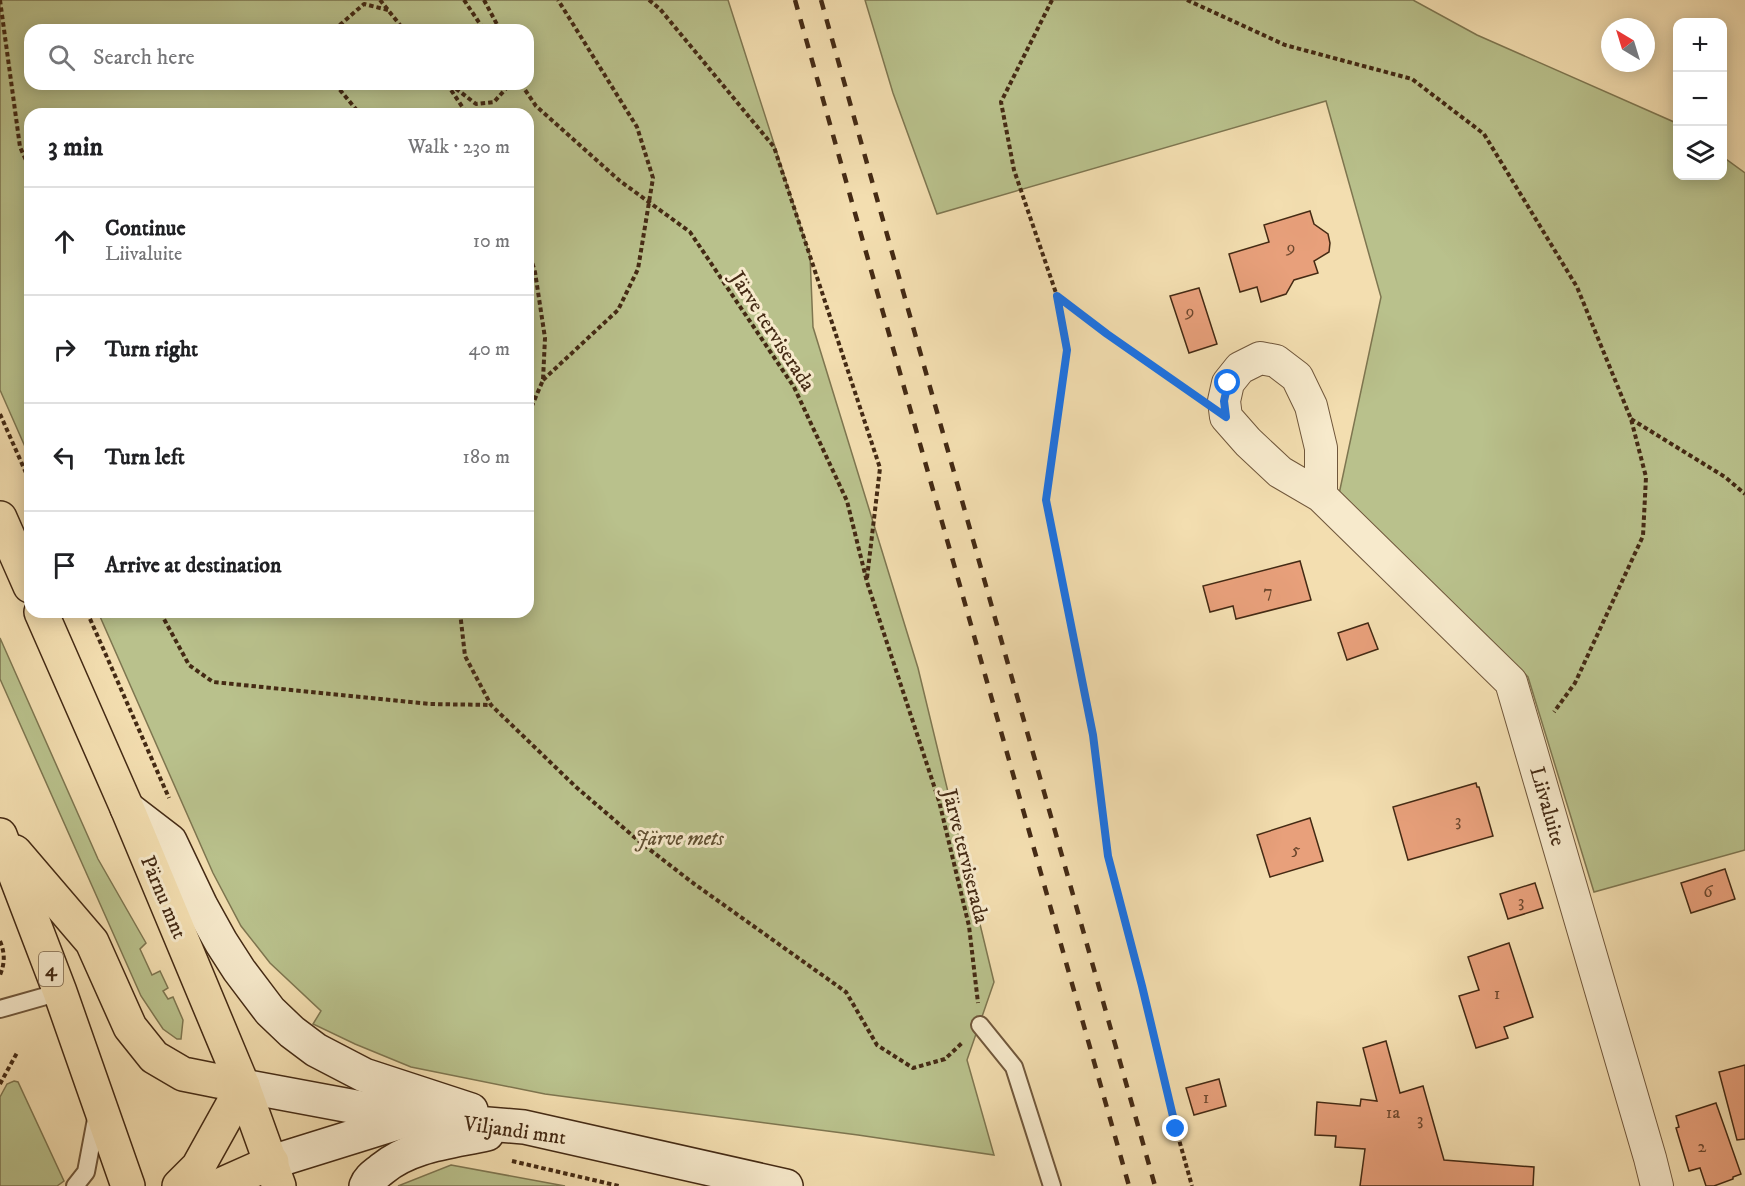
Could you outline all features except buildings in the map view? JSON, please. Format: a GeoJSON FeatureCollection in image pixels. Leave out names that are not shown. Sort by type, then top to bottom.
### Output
{"type":"FeatureCollection","features":[{"type":"Feature","properties":{"kind":"highway"},"geometry":{"type":"LineString","coordinates":[[0,518],[24,572]]}},
{"type":"Feature","properties":{"kind":"highway","name":"Pärnu mnt"},"geometry":{"type":"LineString","coordinates":[[44,618],[127,808],[243,1086],[275,1174]]}},
{"type":"Feature","properties":{"kind":"highway"},"geometry":{"type":"LineString","coordinates":[[0,835],[92,942],[130,1027],[154,1057],[183,1074],[243,1086],[198,1167],[179,1186]]}},
{"type":"Feature","properties":{"kind":"highway","name":"4"},"geometry":{"type":"LineString","coordinates":[[0,835],[60,992],[128,1186]]}},
{"type":"Feature","properties":{"kind":"highway"},"geometry":{"type":"LineString","coordinates":[[218,1186],[275,1174]]}},
{"type":"Feature","properties":{"kind":"main road"},"geometry":{"type":"LineString","coordinates":[[127,808],[170,841],[220,942],[270,1011],[292,1032],[316,1050],[364,1075],[524,1127]]}},
{"type":"Feature","properties":{"kind":"main road","name":"Viljandi mnt"},"geometry":{"type":"LineString","coordinates":[[243,1086],[415,1118],[524,1127],[786,1186]]}},
{"type":"Feature","properties":{"kind":"main road"},"geometry":{"type":"LineString","coordinates":[[275,1174],[415,1118]]}},
{"type":"Feature","properties":{"kind":"main road"},"geometry":{"type":"LineString","coordinates":[[366,1186],[368,1180],[392,1161],[425,1147],[524,1127]]}},
{"type":"Feature","properties":{"kind":"street"},"geometry":{"type":"LineString","coordinates":[[1226,417],[1224,401],[1228,383],[1240,368],[1260,358],[1276,361],[1297,377],[1311,406],[1321,447],[1321,496]]}},
{"type":"Feature","properties":{"kind":"street","name":"Liivaluite"},"geometry":{"type":"LineString","coordinates":[[1226,417],[1248,442],[1280,472],[1321,496],[1512,682],[1657,1186]]}},
{"type":"Feature","properties":{"kind":"lane"},"geometry":{"type":"LineString","coordinates":[[0,1010],[60,992]]}},
{"type":"Feature","properties":{"kind":"lane"},"geometry":{"type":"LineString","coordinates":[[980,1025],[1014,1067],[1052,1186]]}},
{"type":"Feature","properties":{"kind":"lane"},"geometry":{"type":"LineString","coordinates":[[75,1186],[86,1172],[99,1104]]}},
{"type":"Feature","properties":{"kind":"path"},"geometry":{"type":"LineString","coordinates":[[0,0],[20,147],[24,156]]}},
{"type":"Feature","properties":{"kind":"path"},"geometry":{"type":"LineString","coordinates":[[380,0],[399,24]]}},
{"type":"Feature","properties":{"kind":"path"},"geometry":{"type":"LineString","coordinates":[[464,0],[480,24]]}},
{"type":"Feature","properties":{"kind":"path"},"geometry":{"type":"LineString","coordinates":[[484,0],[497,24]]}},
{"type":"Feature","properties":{"kind":"path"},"geometry":{"type":"LineString","coordinates":[[543,380],[618,310],[638,269],[653,178],[637,127],[558,0]]}},
{"type":"Feature","properties":{"kind":"path"},"geometry":{"type":"LineString","coordinates":[[649,0],[660,9],[774,147],[880,468],[867,582]]}},
{"type":"Feature","properties":{"kind":"path"},"geometry":{"type":"LineString","coordinates":[[1052,0],[1001,102],[1014,170],[1057,296],[1067,350],[1046,500],[1093,735],[1108,856],[1192,1186]]}},
{"type":"Feature","properties":{"kind":"path"},"geometry":{"type":"LineString","coordinates":[[1187,0],[1285,45],[1412,79],[1484,134],[1578,287],[1631,419],[1646,477],[1643,536],[1575,683],[1530,744]]}},
{"type":"Feature","properties":{"kind":"path"},"geometry":{"type":"LineString","coordinates":[[341,24],[364,4],[388,10]]}},
{"type":"Feature","properties":{"kind":"path"},"geometry":{"type":"LineString","coordinates":[[339,90],[355,108]]}},
{"type":"Feature","properties":{"kind":"path"},"geometry":{"type":"LineString","coordinates":[[452,90],[463,108]]}},
{"type":"Feature","properties":{"kind":"path"},"geometry":{"type":"LineString","coordinates":[[456,90],[476,104],[494,102],[505,90]]}},
{"type":"Feature","properties":{"kind":"path","name":"Järve terviserada"},"geometry":{"type":"LineString","coordinates":[[525,90],[536,106],[620,181],[690,232],[794,387],[846,501],[867,582],[939,801],[969,926],[980,1025]]}},
{"type":"Feature","properties":{"kind":"path"},"geometry":{"type":"LineString","coordinates":[[534,269],[545,338],[543,380],[534,401]]}},
{"type":"Feature","properties":{"kind":"path"},"geometry":{"type":"LineString","coordinates":[[1057,296],[1226,417]]}},
{"type":"Feature","properties":{"kind":"path"},"geometry":{"type":"LineString","coordinates":[[0,414],[24,468]]}},
{"type":"Feature","properties":{"kind":"path"},"geometry":{"type":"LineString","coordinates":[[1631,419],[1725,477],[1745,494]]}},
{"type":"Feature","properties":{"kind":"path"},"geometry":{"type":"LineString","coordinates":[[164,618],[189,665],[213,682],[430,704],[491,705]]}},
{"type":"Feature","properties":{"kind":"path"},"geometry":{"type":"LineString","coordinates":[[461,618],[465,656],[491,705],[576,787],[640,842],[693,883],[846,992],[877,1045],[913,1068],[945,1059],[980,1025]]}},
{"type":"Feature","properties":{"kind":"path"},"geometry":{"type":"LineString","coordinates":[[0,941],[4,950],[4,965],[0,975]]}},
{"type":"Feature","properties":{"kind":"path"},"geometry":{"type":"LineString","coordinates":[[0,1084],[18,1051]]}},
{"type":"Feature","properties":{"kind":"path"},"geometry":{"type":"LineString","coordinates":[[508,1160],[619,1186]]}},
{"type":"Feature","properties":{"kind":"green space","name":"Järve mets"},"geometry":{"type":"Polygon","coordinates":[[[0,0],[728,0],[810,256],[813,327],[918,668],[994,982],[967,1060],[994,1155],[545,1094],[411,1067],[313,1024],[321,1011],[270,963],[241,926],[213,873],[101,618],[534,618],[534,108],[24,108],[24,444],[0,390],[0,0]]]}},
{"type":"Feature","properties":{"kind":"green space"},"geometry":{"type":"Polygon","coordinates":[[[865,0],[1413,0],[1477,35],[1673,122],[1673,180],[1727,180],[1727,160],[1745,173],[1745,850],[1594,892],[1528,677],[1339,494],[1381,297],[1326,101],[937,214],[893,93],[865,0]]]}},
{"type":"Feature","properties":{"kind":"green space"},"geometry":{"type":"Polygon","coordinates":[[[0,638],[98,859],[146,943],[140,949],[152,975],[160,971],[168,988],[163,991],[168,999],[173,997],[183,1020],[181,1039],[177,1039],[163,1029],[141,996],[0,679],[0,638]]]}},
{"type":"Feature","properties":{"kind":"green space"},"geometry":{"type":"Polygon","coordinates":[[[18,1082],[64,1181],[57,1186],[0,1186],[0,1097],[7,1084],[18,1082]]]}},
{"type":"Feature","properties":{"kind":"green space"},"geometry":{"type":"Polygon","coordinates":[[[451,1165],[565,1186],[398,1186],[451,1165]]]}},
{"type":"Feature","properties":{"kind":"railway"},"geometry":{"type":"LineString","coordinates":[[795,0],[1129,1186]]}},
{"type":"Feature","properties":{"kind":"railway"},"geometry":{"type":"LineString","coordinates":[[821,0],[1155,1186]]}},
{"type":"Feature","properties":{"kind":"route"},"geometry":{"type":"LineString","coordinates":[[1176,1129],[1108,856],[1093,735],[1046,500],[1067,350],[1057,296],[1226,417],[1224,401],[1228,383]]}}]}
